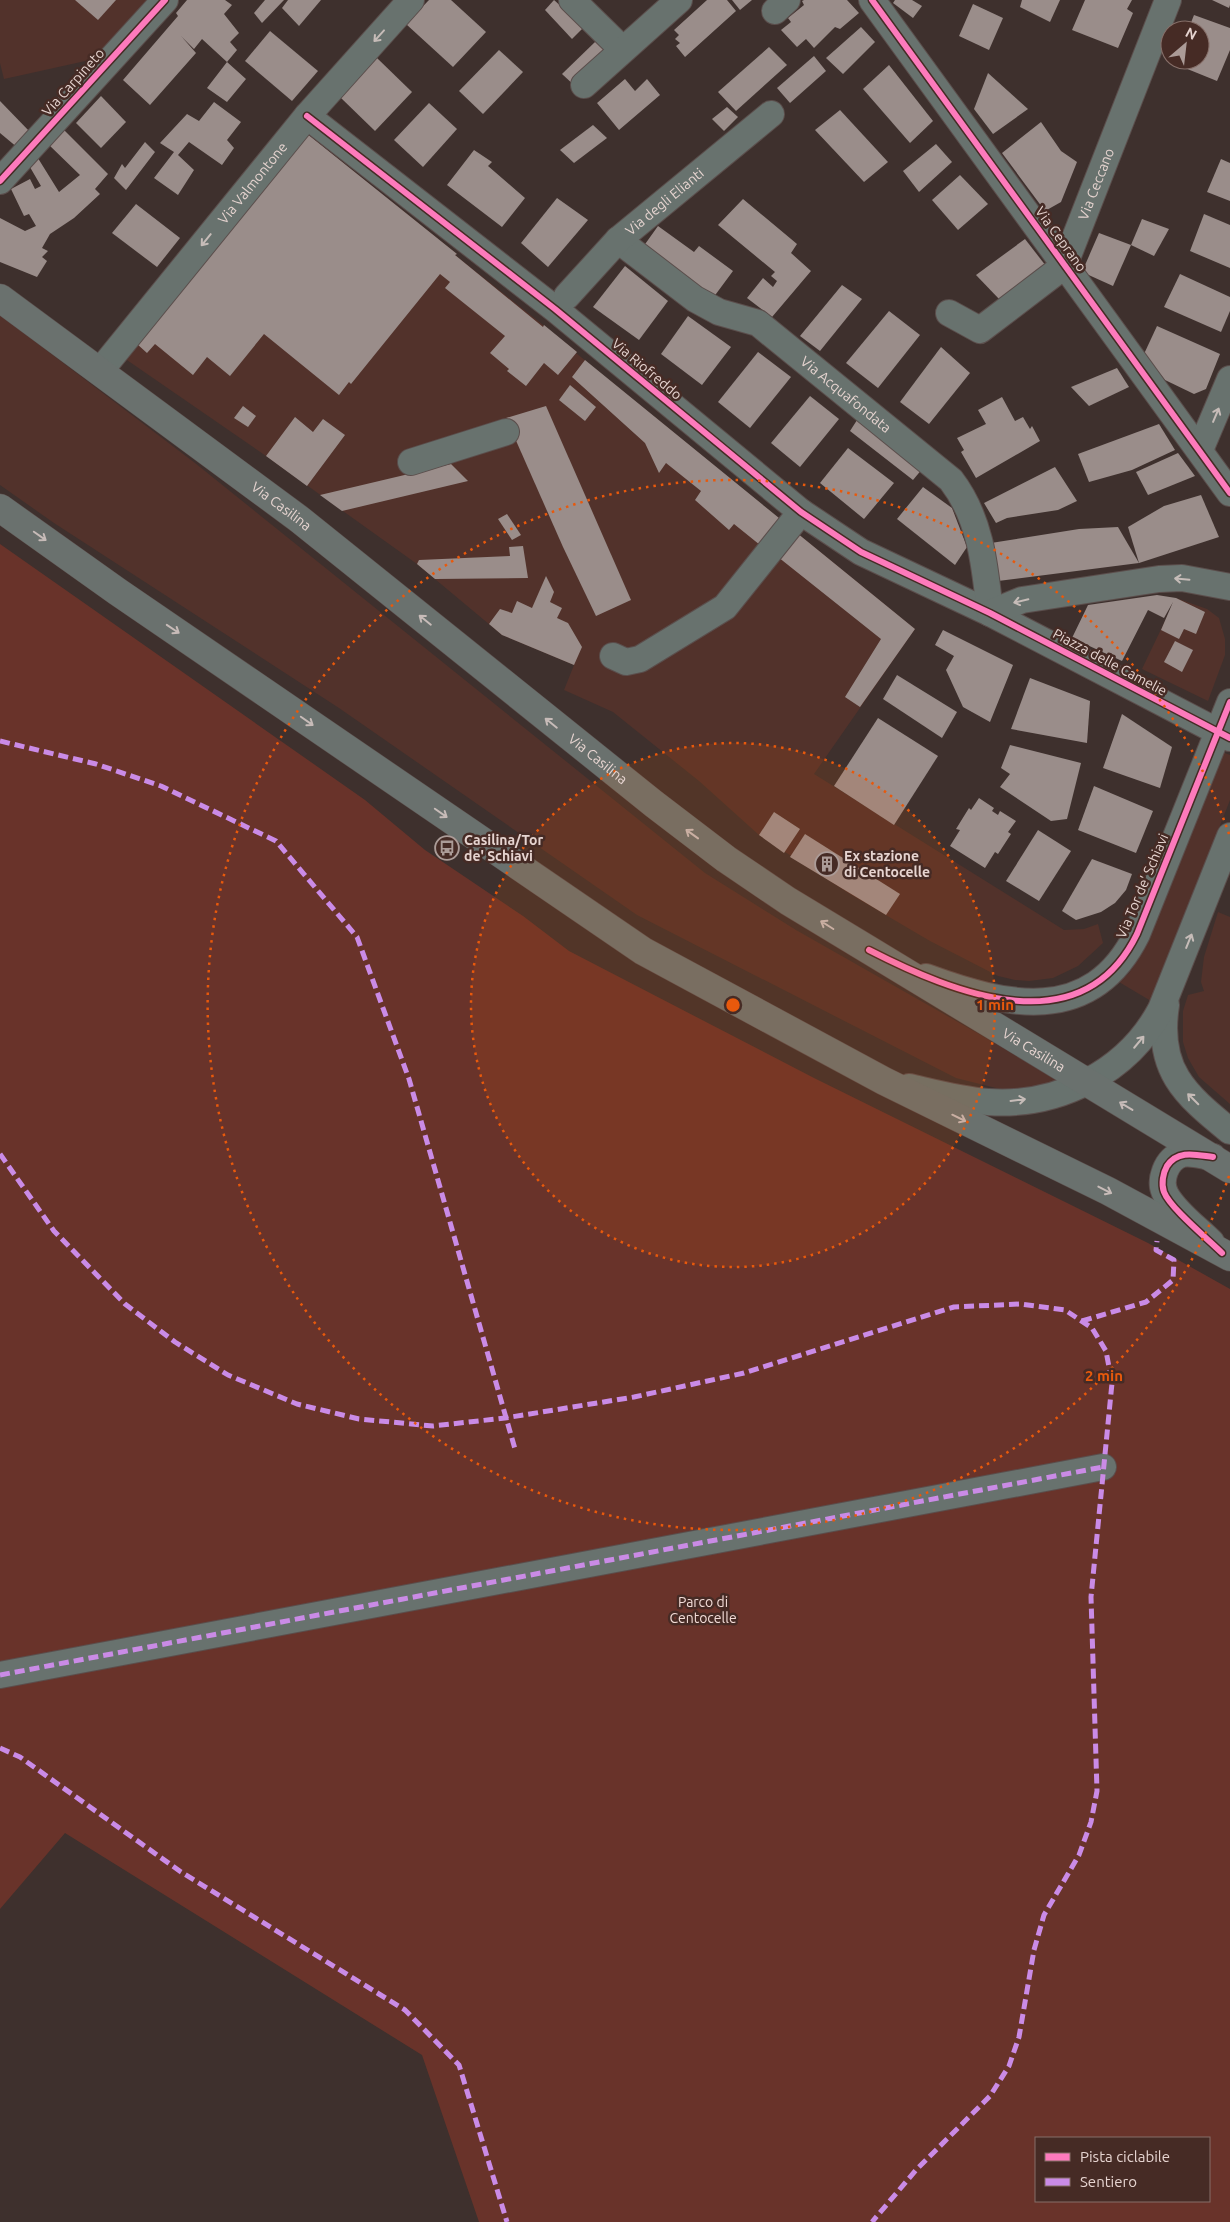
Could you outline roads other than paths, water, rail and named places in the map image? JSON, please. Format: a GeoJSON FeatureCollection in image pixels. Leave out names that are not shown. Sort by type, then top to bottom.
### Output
{"type":"FeatureCollection","features":[{"type":"Feature","properties":{"kind":"main road","name":"Via Casilina"},"geometry":{"type":"LineString","coordinates":[[0,298],[299,519],[690,832],[767,886],[869,950],[1221,1163]]}},
{"type":"Feature","properties":{"kind":"main road"},"geometry":{"type":"LineString","coordinates":[[0,508],[118,592],[643,951],[884,1081],[1108,1191],[1226,1255]]}},
{"type":"Feature","properties":{"kind":"street","name":"Via Carpineto"},"geometry":{"type":"LineString","coordinates":[[0,181],[165,0]]}},
{"type":"Feature","properties":{"kind":"street","name":"Via Valmontone"},"geometry":{"type":"LineString","coordinates":[[100,371],[307,116],[412,0]]}},
{"type":"Feature","properties":{"kind":"street"},"geometry":{"type":"LineString","coordinates":[[572,0],[622,49]]}},
{"type":"Feature","properties":{"kind":"street"},"geometry":{"type":"LineString","coordinates":[[584,85],[679,0]]}},
{"type":"Feature","properties":{"kind":"street","name":"Via Ceprano"},"geometry":{"type":"LineString","coordinates":[[872,0],[1064,266],[1200,450],[1230,494]]}},
{"type":"Feature","properties":{"kind":"street","name":"Via Ceccano"},"geometry":{"type":"LineString","coordinates":[[1064,266],[1168,0]]}},
{"type":"Feature","properties":{"kind":"street","name":"Via degli Elianti"},"geometry":{"type":"LineString","coordinates":[[567,296],[618,240],[771,114]]}},
{"type":"Feature","properties":{"kind":"street","name":"Via Riofreddo"},"geometry":{"type":"LineString","coordinates":[[307,116],[555,309],[801,512],[861,552],[990,613]]}},
{"type":"Feature","properties":{"kind":"street","name":"Via Acquafondata"},"geometry":{"type":"LineString","coordinates":[[618,240],[695,299],[719,312],[758,323],[951,480],[962,494],[978,532],[984,562],[990,613]]}},
{"type":"Feature","properties":{"kind":"street"},"geometry":{"type":"LineString","coordinates":[[949,313],[980,330],[1064,266]]}},
{"type":"Feature","properties":{"kind":"street"},"geometry":{"type":"LineString","coordinates":[[1200,450],[1230,379]]}},
{"type":"Feature","properties":{"kind":"street"},"geometry":{"type":"LineString","coordinates":[[410,462],[506,432]]}},
{"type":"Feature","properties":{"kind":"street"},"geometry":{"type":"LineString","coordinates":[[613,656],[626,662],[640,659],[720,610],[742,587],[801,512]]}},
{"type":"Feature","properties":{"kind":"street"},"geometry":{"type":"LineString","coordinates":[[990,613],[1022,600],[1159,579],[1182,578],[1230,587]]}},
{"type":"Feature","properties":{"kind":"street","name":"Piazza delle Camelie"},"geometry":{"type":"LineString","coordinates":[[990,613],[1224,735]]}},
{"type":"Feature","properties":{"kind":"street"},"geometry":{"type":"LineString","coordinates":[[1224,735],[1230,702]]}},
{"type":"Feature","properties":{"kind":"street","name":"Via Tor de' Schiavi"},"geometry":{"type":"LineString","coordinates":[[869,950],[944,983],[990,997],[1020,1002],[1045,1002],[1058,999],[1078,993],[1096,983],[1118,963],[1137,934],[1224,735]]}},
{"type":"Feature","properties":{"kind":"street"},"geometry":{"type":"LineString","coordinates":[[1230,836],[1166,1001],[1164,1025],[1166,1052],[1171,1068],[1192,1099],[1230,1131]]}},
{"type":"Feature","properties":{"kind":"street"},"geometry":{"type":"LineString","coordinates":[[884,1081],[957,1098],[1003,1102],[1036,1098],[1087,1083],[1104,1073],[1138,1043],[1158,1015],[1171,987]]}},
{"type":"Feature","properties":{"kind":"street"},"geometry":{"type":"LineString","coordinates":[[1221,1163],[1188,1154],[1177,1157],[1166,1169],[1162,1184],[1163,1190],[1172,1204],[1226,1255]]}},
{"type":"Feature","properties":{"kind":"street"},"geometry":{"type":"LineString","coordinates":[[0,1675],[1103,1467]]}},
{"type":"Feature","properties":{"kind":"place","name":"Casilina/Tor de' Schiavi"},"geometry":{"type":"Point","coordinates":[447,848]}},
{"type":"Feature","properties":{"kind":"place","name":"Ex stazione di Centocelle"},"geometry":{"type":"Point","coordinates":[827,864]}},
{"type":"Feature","properties":{"kind":"park label","name":"Parco di Centocelle"},"geometry":{"type":"Point","coordinates":[703,1610]}}]}
